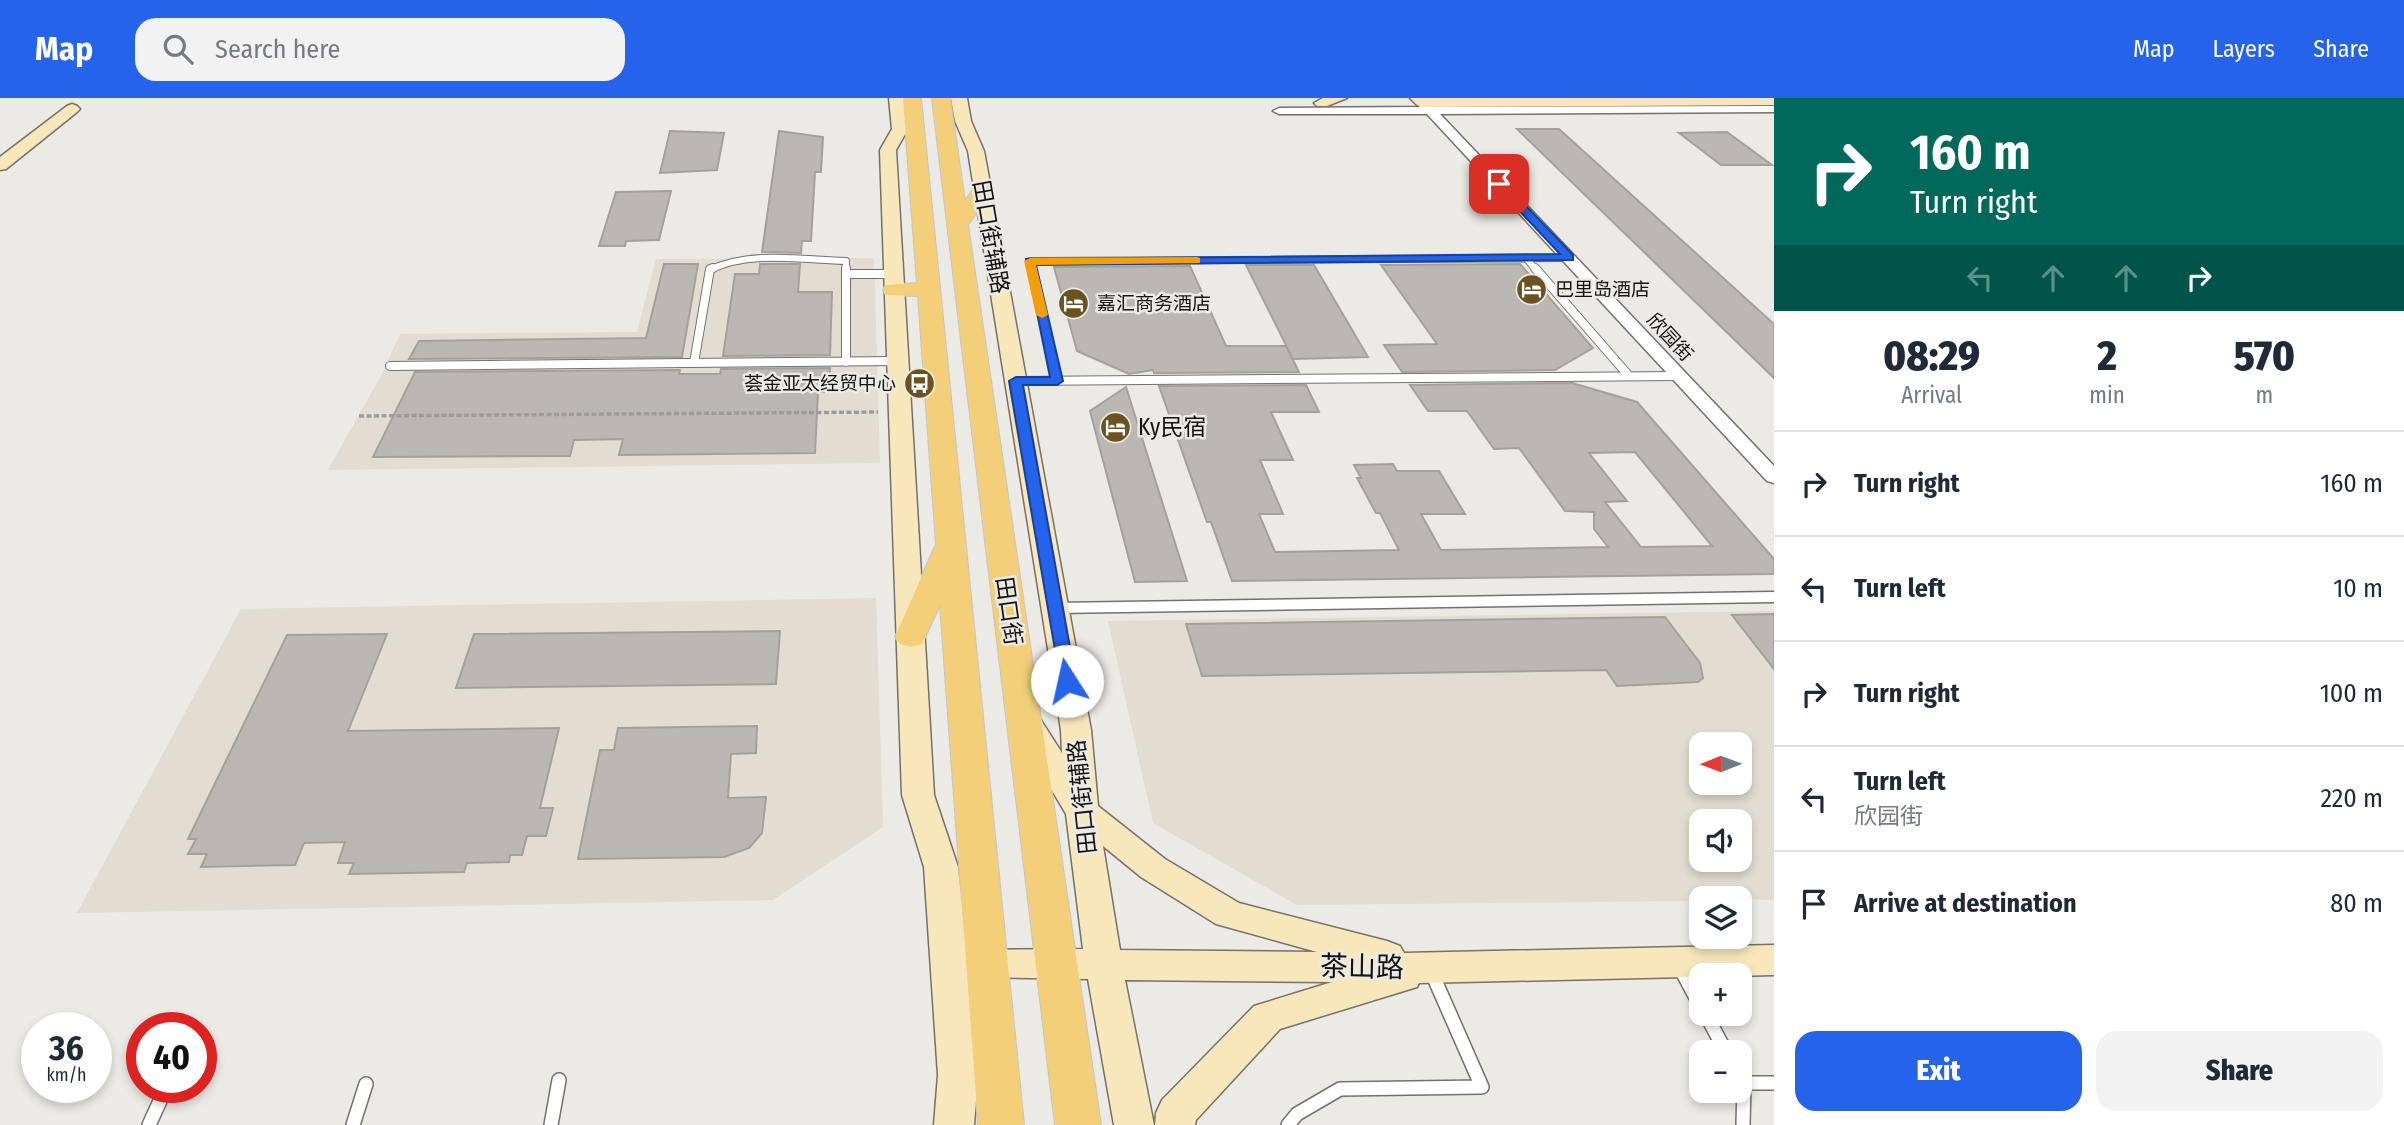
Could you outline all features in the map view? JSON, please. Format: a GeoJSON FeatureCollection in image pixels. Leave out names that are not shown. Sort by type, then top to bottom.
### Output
{"type":"FeatureCollection","features":[{"type":"Feature","properties":{"kind":"main road"},"geometry":{"type":"LineString","coordinates":[[912,98],[950,542],[968,963],[1001,1125]]}},
{"type":"Feature","properties":{"kind":"main road","name":"田口街"},"geometry":{"type":"LineString","coordinates":[[941,98],[1078,1125]]}},
{"type":"Feature","properties":{"kind":"main road"},"geometry":{"type":"LineString","coordinates":[[958,225],[983,189]]}},
{"type":"Feature","properties":{"kind":"main road"},"geometry":{"type":"LineString","coordinates":[[886,279],[929,289]]}},
{"type":"Feature","properties":{"kind":"main road"},"geometry":{"type":"LineString","coordinates":[[911,637],[950,542]]}},
{"type":"Feature","properties":{"kind":"street"},"geometry":{"type":"LineString","coordinates":[[897,98],[900,130],[888,150],[886,279],[898,362],[918,795],[968,963],[954,1125]]}},
{"type":"Feature","properties":{"kind":"street","name":"田口街辅路"},"geometry":{"type":"LineString","coordinates":[[959,98],[963,121],[976,151],[1076,730],[1080,809],[1103,963],[1126,1096],[1134,1125]]}},
{"type":"Feature","properties":{"kind":"street"},"geometry":{"type":"LineString","coordinates":[[1322,103],[1339,98]]}},
{"type":"Feature","properties":{"kind":"street"},"geometry":{"type":"LineString","coordinates":[[1635,98],[1658,101]]}},
{"type":"Feature","properties":{"kind":"street"},"geometry":{"type":"LineString","coordinates":[[1279,111],[1423,104],[1744,99],[1774,105]]}},
{"type":"Feature","properties":{"kind":"street"},"geometry":{"type":"LineString","coordinates":[[1423,104],[1774,105]]}},
{"type":"Feature","properties":{"kind":"street","name":"欣园街"},"geometry":{"type":"LineString","coordinates":[[1423,104],[1774,477]]}},
{"type":"Feature","properties":{"kind":"street"},"geometry":{"type":"LineString","coordinates":[[0,165],[72,109]]}},
{"type":"Feature","properties":{"kind":"street"},"geometry":{"type":"LineString","coordinates":[[1024,718],[1080,809],[1153,868],[1229,914],[1430,968]]}},
{"type":"Feature","properties":{"kind":"street","name":"茶山路"},"geometry":{"type":"LineString","coordinates":[[968,963],[1430,968],[1774,960]]}},
{"type":"Feature","properties":{"kind":"street"},"geometry":{"type":"LineString","coordinates":[[1175,1125],[1176,1113],[1267,1017],[1430,968]]}},
{"type":"Feature","properties":{"kind":"lane"},"geometry":{"type":"LineString","coordinates":[[1526,258],[1629,376]]}},
{"type":"Feature","properties":{"kind":"lane"},"geometry":{"type":"LineString","coordinates":[[1057,381],[1030,261],[1569,258]]}},
{"type":"Feature","properties":{"kind":"lane"},"geometry":{"type":"LineString","coordinates":[[694,363],[710,269],[732,261],[846,261],[846,362]]}},
{"type":"Feature","properties":{"kind":"lane"},"geometry":{"type":"LineString","coordinates":[[846,274],[886,279]]}},
{"type":"Feature","properties":{"kind":"lane"},"geometry":{"type":"LineString","coordinates":[[390,366],[898,362]]}},
{"type":"Feature","properties":{"kind":"lane"},"geometry":{"type":"LineString","coordinates":[[1016,381],[1679,376]]}},
{"type":"Feature","properties":{"kind":"lane"},"geometry":{"type":"LineString","coordinates":[[1055,608],[1774,597]]}},
{"type":"Feature","properties":{"kind":"lane"},"geometry":{"type":"LineString","coordinates":[[1676,962],[1689,985]]}},
{"type":"Feature","properties":{"kind":"lane"},"geometry":{"type":"LineString","coordinates":[[1288,1125],[1297,1114],[1340,1089],[1482,1087],[1430,968]]}},
{"type":"Feature","properties":{"kind":"lane"},"geometry":{"type":"LineString","coordinates":[[551,1125],[559,1080]]}},
{"type":"Feature","properties":{"kind":"lane"},"geometry":{"type":"LineString","coordinates":[[1752,1081],[1774,1083]]}},
{"type":"Feature","properties":{"kind":"lane"},"geometry":{"type":"LineString","coordinates":[[353,1125],[366,1084]]}},
{"type":"Feature","properties":{"kind":"lane"},"geometry":{"type":"LineString","coordinates":[[149,1125],[159,1103]]}},
{"type":"Feature","properties":{"kind":"lane"},"geometry":{"type":"LineString","coordinates":[[1743,1103],[1743,1125]]}},
{"type":"Feature","properties":{"kind":"path"},"geometry":{"type":"LineString","coordinates":[[359,416],[900,411]]}},
{"type":"Feature","properties":{"kind":"shaded area","name":"荟金亚太经贸中心"},"geometry":{"type":"Polygon","coordinates":[[[874,258],[880,463],[328,470],[383,372],[400,334],[637,332],[656,259],[874,258]]]}},
{"type":"Feature","properties":{"kind":"shaded area"},"geometry":{"type":"Polygon","coordinates":[[[876,598],[883,827],[773,900],[77,913],[241,609],[876,598]]]}},
{"type":"Feature","properties":{"kind":"shaded area"},"geometry":{"type":"Polygon","coordinates":[[[1774,611],[1774,900],[1752,899],[1752,886],[1689,886],[1689,901],[1297,905],[1153,823],[1108,621],[1774,611]]]}},
{"type":"Feature","properties":{"kind":"building"},"geometry":{"type":"Polygon","coordinates":[[[1517,129],[1559,129],[1774,324],[1774,378],[1517,129]]]}},
{"type":"Feature","properties":{"kind":"building"},"geometry":{"type":"Polygon","coordinates":[[[670,131],[724,133],[717,170],[660,173],[670,131]]]}},
{"type":"Feature","properties":{"kind":"building"},"geometry":{"type":"Polygon","coordinates":[[[779,131],[823,137],[821,172],[815,172],[811,241],[802,241],[801,253],[762,252],[779,131]]]}},
{"type":"Feature","properties":{"kind":"building"},"geometry":{"type":"Polygon","coordinates":[[[1727,132],[1772,165],[1721,165],[1679,133],[1727,132]]]}},
{"type":"Feature","properties":{"kind":"building"},"geometry":{"type":"Polygon","coordinates":[[[671,191],[659,240],[626,241],[625,246],[599,246],[616,192],[671,191]]]}},
{"type":"Feature","properties":{"kind":"building"},"geometry":{"type":"Polygon","coordinates":[[[664,264],[698,264],[682,357],[409,359],[419,341],[646,338],[664,264]]]}},
{"type":"Feature","properties":{"kind":"building"},"geometry":{"type":"Polygon","coordinates":[[[760,264],[800,264],[798,292],[832,292],[830,355],[723,356],[735,274],[759,274],[760,264]]]}},
{"type":"Feature","properties":{"kind":"building"},"geometry":{"type":"Polygon","coordinates":[[[1520,264],[1593,348],[1555,370],[1402,372],[1384,345],[1437,344],[1381,265],[1520,264]]]}},
{"type":"Feature","properties":{"kind":"building"},"geometry":{"type":"Polygon","coordinates":[[[1246,265],[1314,265],[1368,357],[1293,359],[1246,265]]]}},
{"type":"Feature","properties":{"kind":"building"},"geometry":{"type":"Polygon","coordinates":[[[1190,266],[1226,346],[1286,346],[1299,372],[1154,373],[1153,370],[1129,374],[1077,351],[1054,267],[1190,266]]]}},
{"type":"Feature","properties":{"kind":"building"},"geometry":{"type":"Polygon","coordinates":[[[830,368],[829,392],[818,392],[815,453],[619,455],[623,439],[574,440],[570,456],[373,457],[415,372],[680,370],[679,374],[720,374],[721,369],[830,368]]]}},
{"type":"Feature","properties":{"kind":"building"},"geometry":{"type":"Polygon","coordinates":[[[1572,383],[1637,402],[1774,559],[1774,574],[1232,581],[1211,522],[1207,522],[1159,386],[1306,385],[1319,412],[1271,412],[1293,460],[1260,460],[1283,514],[1259,514],[1275,552],[1399,550],[1380,513],[1376,513],[1357,478],[1361,478],[1354,465],[1393,464],[1397,471],[1439,471],[1465,514],[1421,514],[1441,550],[1608,547],[1594,529],[1594,512],[1565,511],[1519,448],[1494,449],[1467,411],[1428,411],[1410,385],[1572,383]],[[1635,452],[1589,453],[1627,501],[1605,502],[1641,547],[1712,546],[1635,452]]]}},
{"type":"Feature","properties":{"kind":"building"},"geometry":{"type":"Polygon","coordinates":[[[1126,387],[1187,581],[1135,582],[1090,411],[1126,387]]]}},
{"type":"Feature","properties":{"kind":"building"},"geometry":{"type":"Polygon","coordinates":[[[1774,614],[1774,669],[1732,615],[1774,614]]]}},
{"type":"Feature","properties":{"kind":"building"},"geometry":{"type":"Polygon","coordinates":[[[1665,617],[1700,663],[1703,678],[1698,682],[1617,686],[1606,670],[1202,676],[1186,624],[1665,617]]]}},
{"type":"Feature","properties":{"kind":"building"},"geometry":{"type":"Polygon","coordinates":[[[780,631],[776,684],[456,688],[474,634],[780,631]]]}},
{"type":"Feature","properties":{"kind":"building"},"geometry":{"type":"Polygon","coordinates":[[[387,634],[348,731],[559,728],[540,808],[553,808],[546,836],[527,836],[522,855],[510,855],[509,862],[467,863],[464,872],[349,874],[354,863],[338,863],[345,842],[304,843],[295,865],[201,867],[207,854],[188,854],[196,839],[188,839],[287,635],[387,634]]]}},
{"type":"Feature","properties":{"kind":"building"},"geometry":{"type":"Polygon","coordinates":[[[757,726],[756,753],[731,754],[728,798],[766,797],[762,833],[749,848],[724,857],[578,859],[600,750],[614,750],[618,728],[757,726]]]}},
{"type":"Feature","properties":{"kind":"slow traffic"},"geometry":{"type":"LineString","coordinates":[[1042,315],[1030,261],[1197,260]]}},
{"type":"Feature","properties":{"kind":"place","name":"巴里岛酒店"},"geometry":{"type":"Point","coordinates":[1532,289]}},
{"type":"Feature","properties":{"kind":"place","name":"嘉汇商务酒店"},"geometry":{"type":"Point","coordinates":[1074,303]}},
{"type":"Feature","properties":{"kind":"place","name":"荟金亚太经贸中心"},"geometry":{"type":"Point","coordinates":[919,383]}},
{"type":"Feature","properties":{"kind":"place","name":"Ky民宿"},"geometry":{"type":"Point","coordinates":[1115,427]}},
{"type":"Feature","properties":{"kind":"route"},"geometry":{"type":"LineString","coordinates":[[1067,681],[1016,381],[1057,381],[1030,261],[1569,258],[1499,184]]}}]}
